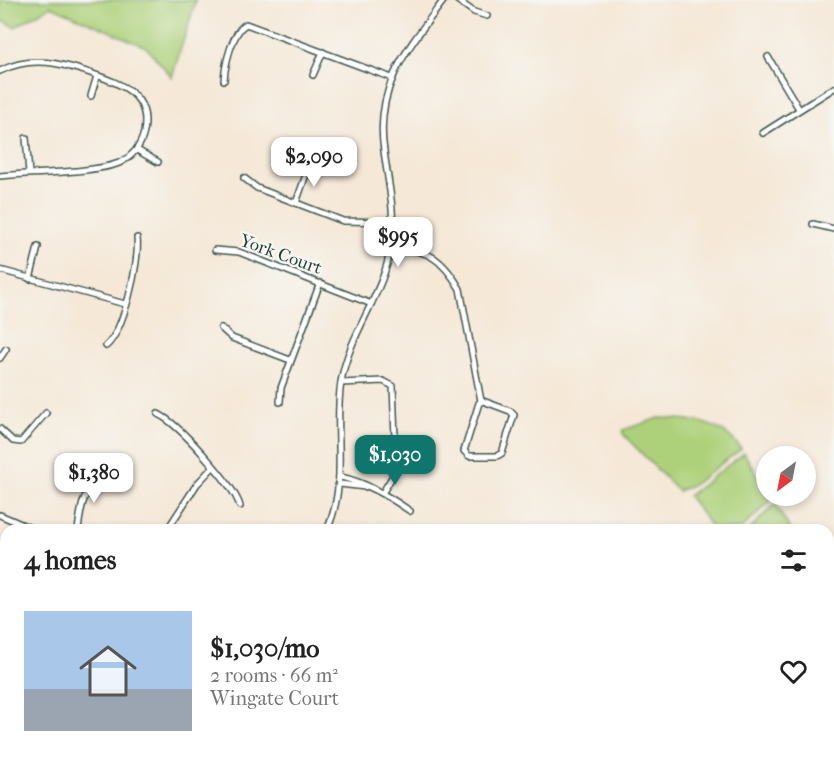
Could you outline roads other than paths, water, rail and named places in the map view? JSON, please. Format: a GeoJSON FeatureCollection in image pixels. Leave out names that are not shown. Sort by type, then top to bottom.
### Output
{"type":"FeatureCollection","features":[{"type":"Feature","properties":{"kind":"street"},"geometry":{"type":"LineString","coordinates":[[328,524],[341,481],[341,383],[350,348],[385,271],[391,246],[393,222],[382,128],[385,102],[392,78],[403,54],[444,0]]}},
{"type":"Feature","properties":{"kind":"street"},"geometry":{"type":"LineString","coordinates":[[457,0],[474,12],[487,16]]}},
{"type":"Feature","properties":{"kind":"street"},"geometry":{"type":"LineString","coordinates":[[224,80],[226,66],[241,27],[246,24],[254,25],[392,78]]}},
{"type":"Feature","properties":{"kind":"street"},"geometry":{"type":"LineString","coordinates":[[313,75],[323,52]]}},
{"type":"Feature","properties":{"kind":"street"},"geometry":{"type":"LineString","coordinates":[[768,57],[799,109]]}},
{"type":"Feature","properties":{"kind":"street"},"geometry":{"type":"LineString","coordinates":[[0,71],[25,62],[58,63],[123,85],[141,103],[144,129],[137,150],[122,162],[108,166],[0,176]]}},
{"type":"Feature","properties":{"kind":"street"},"geometry":{"type":"LineString","coordinates":[[91,96],[97,75]]}},
{"type":"Feature","properties":{"kind":"street"},"geometry":{"type":"LineString","coordinates":[[763,133],[834,88]]}},
{"type":"Feature","properties":{"kind":"street"},"geometry":{"type":"LineString","coordinates":[[26,138],[29,173]]}},
{"type":"Feature","properties":{"kind":"street"},"geometry":{"type":"LineString","coordinates":[[137,150],[158,162]]}},
{"type":"Feature","properties":{"kind":"street"},"geometry":{"type":"LineString","coordinates":[[296,203],[309,166]]}},
{"type":"Feature","properties":{"kind":"street"},"geometry":{"type":"LineString","coordinates":[[244,178],[257,188],[351,222],[393,222]]}},
{"type":"Feature","properties":{"kind":"street"},"geometry":{"type":"LineString","coordinates":[[813,224],[834,229]]}},
{"type":"Feature","properties":{"kind":"street"},"geometry":{"type":"LineString","coordinates":[[106,346],[118,329],[138,258],[136,238]]}},
{"type":"Feature","properties":{"kind":"street"},"geometry":{"type":"LineString","coordinates":[[391,246],[429,253],[453,276],[460,289],[481,402],[464,451],[469,456],[497,456],[503,450],[514,415],[510,411],[481,402]]}},
{"type":"Feature","properties":{"kind":"street"},"geometry":{"type":"LineString","coordinates":[[30,279],[38,248]]}},
{"type":"Feature","properties":{"kind":"street","name":"York Court"},"geometry":{"type":"LineString","coordinates":[[215,250],[239,252],[369,303]]}},
{"type":"Feature","properties":{"kind":"street"},"geometry":{"type":"LineString","coordinates":[[0,270],[125,304]]}},
{"type":"Feature","properties":{"kind":"street"},"geometry":{"type":"LineString","coordinates":[[280,402],[281,388],[290,360],[320,283]]}},
{"type":"Feature","properties":{"kind":"street"},"geometry":{"type":"LineString","coordinates":[[222,328],[232,338],[290,360]]}},
{"type":"Feature","properties":{"kind":"street"},"geometry":{"type":"LineString","coordinates":[[0,358],[6,349]]}},
{"type":"Feature","properties":{"kind":"street"},"geometry":{"type":"LineString","coordinates":[[341,383],[382,381],[393,386],[396,464],[394,474],[383,492]]}},
{"type":"Feature","properties":{"kind":"street"},"geometry":{"type":"LineString","coordinates":[[0,429],[13,441],[21,442],[46,413]]}},
{"type":"Feature","properties":{"kind":"street"},"geometry":{"type":"LineString","coordinates":[[158,414],[170,420],[213,467],[234,491],[240,506]]}},
{"type":"Feature","properties":{"kind":"street"},"geometry":{"type":"LineString","coordinates":[[171,524],[197,484],[213,467]]}},
{"type":"Feature","properties":{"kind":"street"},"geometry":{"type":"LineString","coordinates":[[79,524],[86,492],[93,482],[104,474]]}},
{"type":"Feature","properties":{"kind":"street"},"geometry":{"type":"LineString","coordinates":[[341,481],[383,492],[410,512]]}},
{"type":"Feature","properties":{"kind":"street"},"geometry":{"type":"LineString","coordinates":[[0,515],[21,524]]}}]}
